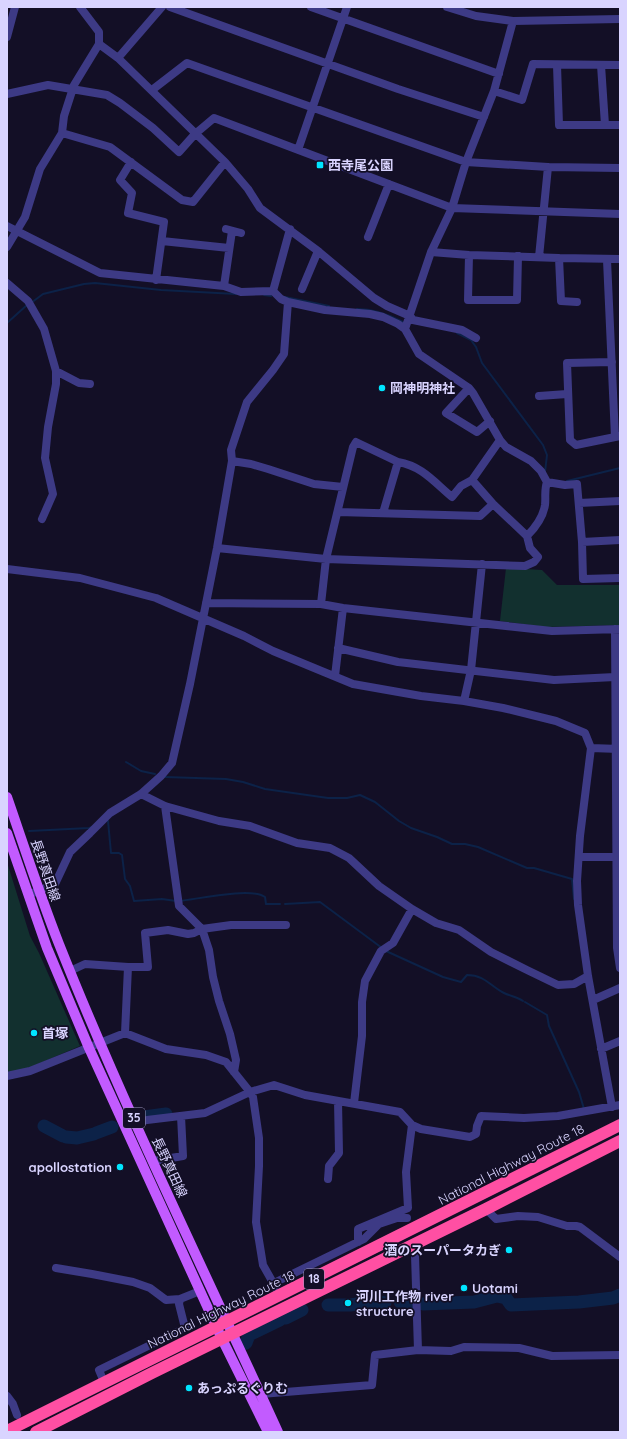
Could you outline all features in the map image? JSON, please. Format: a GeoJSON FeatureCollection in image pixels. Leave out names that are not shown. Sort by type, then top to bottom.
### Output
{"type":"FeatureCollection","features":[{"type":"Feature","properties":{"kind":"highway","name":"National Highway Route 18"},"geometry":{"type":"LineString","coordinates":[[7,1431],[620,1126]]}},
{"type":"Feature","properties":{"kind":"highway","name":"National Highway Route 18"},"geometry":{"type":"LineString","coordinates":[[36,1432],[620,1141]]}},
{"type":"Feature","properties":{"kind":"main road","name":"長野真田線"},"geometry":{"type":"LineString","coordinates":[[7,797],[39,891],[70,971],[100,1043],[153,1161],[268,1432]]}},
{"type":"Feature","properties":{"kind":"main road","name":"長野真田線"},"geometry":{"type":"LineString","coordinates":[[7,833],[47,948],[89,1048],[200,1291],[222,1324]]}},
{"type":"Feature","properties":{"kind":"main road","name":"長野真田線"},"geometry":{"type":"LineString","coordinates":[[227,1337],[261,1394],[278,1432]]}},
{"type":"Feature","properties":{"kind":"street"},"geometry":{"type":"LineString","coordinates":[[7,37],[14,7]]}},
{"type":"Feature","properties":{"kind":"street"},"geometry":{"type":"LineString","coordinates":[[7,247],[25,217],[40,169],[62,133],[64,116],[73,89],[99,44],[99,32],[80,7]]}},
{"type":"Feature","properties":{"kind":"street"},"geometry":{"type":"LineString","coordinates":[[118,58],[162,7]]}},
{"type":"Feature","properties":{"kind":"street"},"geometry":{"type":"LineString","coordinates":[[170,7],[398,89],[484,117]]}},
{"type":"Feature","properties":{"kind":"street"},"geometry":{"type":"LineString","coordinates":[[312,7],[499,74]]}},
{"type":"Feature","properties":{"kind":"street"},"geometry":{"type":"LineString","coordinates":[[298,150],[347,7]]}},
{"type":"Feature","properties":{"kind":"street"},"geometry":{"type":"LineString","coordinates":[[447,7],[476,16],[513,21],[620,19]]}},
{"type":"Feature","properties":{"kind":"street"},"geometry":{"type":"LineString","coordinates":[[405,329],[431,252],[452,208],[466,162],[494,91],[513,21]]}},
{"type":"Feature","properties":{"kind":"street"},"geometry":{"type":"LineString","coordinates":[[99,44],[118,58],[225,162],[248,189],[260,208],[318,251],[374,298],[387,306],[410,316],[413,320],[462,330],[476,338]]}},
{"type":"Feature","properties":{"kind":"street"},"geometry":{"type":"LineString","coordinates":[[152,90],[187,63],[466,162],[548,167],[620,168]]}},
{"type":"Feature","properties":{"kind":"street"},"geometry":{"type":"LineString","coordinates":[[494,91],[522,100],[533,64],[620,65]]}},
{"type":"Feature","properties":{"kind":"street"},"geometry":{"type":"LineString","coordinates":[[557,65],[559,125],[620,125]]}},
{"type":"Feature","properties":{"kind":"street"},"geometry":{"type":"LineString","coordinates":[[601,65],[605,125]]}},
{"type":"Feature","properties":{"kind":"street"},"geometry":{"type":"LineString","coordinates":[[7,94],[48,85],[107,95],[153,128],[179,152],[195,134],[214,118],[452,208],[620,214]]}},
{"type":"Feature","properties":{"kind":"street"},"geometry":{"type":"LineString","coordinates":[[62,133],[110,146],[182,200],[193,202],[225,162]]}},
{"type":"Feature","properties":{"kind":"street"},"geometry":{"type":"LineString","coordinates":[[131,162],[120,180],[132,193],[128,213],[164,222],[156,280]]}},
{"type":"Feature","properties":{"kind":"street"},"geometry":{"type":"LineString","coordinates":[[539,257],[548,167]]}},
{"type":"Feature","properties":{"kind":"street"},"geometry":{"type":"LineString","coordinates":[[368,237],[389,184]]}},
{"type":"Feature","properties":{"kind":"street"},"geometry":{"type":"LineString","coordinates":[[7,226],[100,273],[224,286],[241,292],[272,291],[281,299],[288,302],[325,310],[370,314],[382,317],[398,324],[405,329],[419,354],[469,388],[500,440],[506,447],[531,461],[541,471],[547,482],[544,490],[545,504],[541,518],[536,527],[527,536]]}},
{"type":"Feature","properties":{"kind":"street"},"geometry":{"type":"LineString","coordinates":[[272,291],[290,229]]}},
{"type":"Feature","properties":{"kind":"street"},"geometry":{"type":"LineString","coordinates":[[224,286],[229,248],[233,231]]}},
{"type":"Feature","properties":{"kind":"street"},"geometry":{"type":"LineString","coordinates":[[162,241],[229,248]]}},
{"type":"Feature","properties":{"kind":"street"},"geometry":{"type":"LineString","coordinates":[[302,289],[318,251]]}},
{"type":"Feature","properties":{"kind":"street"},"geometry":{"type":"LineString","coordinates":[[431,252],[469,255],[607,260],[620,259]]}},
{"type":"Feature","properties":{"kind":"street"},"geometry":{"type":"LineString","coordinates":[[469,255],[468,300],[517,300],[518,256]]}},
{"type":"Feature","properties":{"kind":"street"},"geometry":{"type":"LineString","coordinates":[[559,258],[561,302],[577,302]]}},
{"type":"Feature","properties":{"kind":"street"},"geometry":{"type":"LineString","coordinates":[[607,260],[612,362],[618,437],[576,445],[570,440],[567,394],[567,363],[612,362]]}},
{"type":"Feature","properties":{"kind":"street"},"geometry":{"type":"LineString","coordinates":[[7,283],[30,303],[44,329],[56,370],[56,384],[48,427],[45,458],[53,494],[42,519]]}},
{"type":"Feature","properties":{"kind":"street"},"geometry":{"type":"LineString","coordinates":[[28,895],[55,884],[70,852],[110,813],[141,794],[161,776],[172,762],[190,684],[217,548],[232,461],[231,450],[247,402],[284,354],[288,302]]}},
{"type":"Feature","properties":{"kind":"street"},"geometry":{"type":"LineString","coordinates":[[56,370],[79,383],[90,384]]}},
{"type":"Feature","properties":{"kind":"street"},"geometry":{"type":"LineString","coordinates":[[469,388],[446,413],[477,432],[490,422]]}},
{"type":"Feature","properties":{"kind":"street"},"geometry":{"type":"LineString","coordinates":[[540,396],[567,394]]}},
{"type":"Feature","properties":{"kind":"street"},"geometry":{"type":"LineString","coordinates":[[321,604],[326,559],[353,447],[356,442],[398,462],[418,468],[452,497],[460,486],[472,480],[500,440]]}},
{"type":"Feature","properties":{"kind":"street"},"geometry":{"type":"LineString","coordinates":[[232,461],[268,468],[314,484],[343,487]]}},
{"type":"Feature","properties":{"kind":"street"},"geometry":{"type":"LineString","coordinates":[[383,513],[398,462]]}},
{"type":"Feature","properties":{"kind":"street"},"geometry":{"type":"LineString","coordinates":[[217,548],[326,559],[525,566],[534,562],[538,557],[530,548],[527,536],[493,504],[472,480]]}},
{"type":"Feature","properties":{"kind":"street"},"geometry":{"type":"LineString","coordinates":[[547,482],[565,485],[577,484],[582,542],[582,579],[620,578]]}},
{"type":"Feature","properties":{"kind":"street"},"geometry":{"type":"LineString","coordinates":[[579,503],[620,501]]}},
{"type":"Feature","properties":{"kind":"street"},"geometry":{"type":"LineString","coordinates":[[338,512],[480,516],[493,504]]}},
{"type":"Feature","properties":{"kind":"street"},"geometry":{"type":"LineString","coordinates":[[582,542],[620,540]]}},
{"type":"Feature","properties":{"kind":"street"},"geometry":{"type":"LineString","coordinates":[[464,701],[471,670],[482,564]]}},
{"type":"Feature","properties":{"kind":"street"},"geometry":{"type":"LineString","coordinates":[[7,569],[80,578],[156,598],[244,636],[273,651],[353,684],[503,708],[556,721],[585,733],[590,748],[580,836],[578,904],[588,976],[601,1049],[616,1106],[558,1116],[524,1118],[481,1116],[476,1134],[470,1137],[421,1129],[412,1125],[400,1112],[305,1095],[274,1085],[250,1092],[205,1113],[147,1120],[136,1123]]}},
{"type":"Feature","properties":{"kind":"street"},"geometry":{"type":"LineString","coordinates":[[206,603],[321,604],[343,608],[552,631],[618,629],[615,677],[618,749],[618,948],[620,968]]}},
{"type":"Feature","properties":{"kind":"street"},"geometry":{"type":"LineString","coordinates":[[335,676],[343,608]]}},
{"type":"Feature","properties":{"kind":"street"},"geometry":{"type":"LineString","coordinates":[[338,648],[398,662],[554,680],[615,677]]}},
{"type":"Feature","properties":{"kind":"street"},"geometry":{"type":"LineString","coordinates":[[590,748],[618,749]]}},
{"type":"Feature","properties":{"kind":"street"},"geometry":{"type":"LineString","coordinates":[[141,794],[165,806],[219,821],[250,826],[297,843],[330,848],[349,858],[379,886],[412,909],[436,923],[459,930],[491,952],[558,985],[574,984],[588,976]]}},
{"type":"Feature","properties":{"kind":"street"},"geometry":{"type":"LineString","coordinates":[[165,806],[179,906],[202,929],[209,950],[213,977],[236,1060],[234,1072]]}},
{"type":"Feature","properties":{"kind":"street"},"geometry":{"type":"LineString","coordinates":[[579,858],[618,857]]}},
{"type":"Feature","properties":{"kind":"street"},"geometry":{"type":"LineString","coordinates":[[354,1104],[362,1036],[362,1002],[365,981],[381,951],[394,943],[412,909]]}},
{"type":"Feature","properties":{"kind":"street"},"geometry":{"type":"LineString","coordinates":[[70,971],[85,964],[148,967],[145,934],[168,930],[188,934],[202,929],[231,925],[286,925]]}},
{"type":"Feature","properties":{"kind":"street"},"geometry":{"type":"LineString","coordinates":[[125,1033],[128,967]]}},
{"type":"Feature","properties":{"kind":"street"},"geometry":{"type":"LineString","coordinates":[[593,1000],[620,988]]}},
{"type":"Feature","properties":{"kind":"street"},"geometry":{"type":"LineString","coordinates":[[7,1076],[30,1071],[125,1033],[166,1049],[206,1055],[226,1062],[253,1097],[259,1138],[256,1222],[263,1265],[280,1296]]}},
{"type":"Feature","properties":{"kind":"street"},"geometry":{"type":"LineString","coordinates":[[601,1049],[620,1041]]}},
{"type":"Feature","properties":{"kind":"street"},"geometry":{"type":"LineString","coordinates":[[328,1179],[329,1166],[339,1152],[338,1102]]}},
{"type":"Feature","properties":{"kind":"street"},"geometry":{"type":"LineString","coordinates":[[153,1161],[183,1156],[181,1116]]}},
{"type":"Feature","properties":{"kind":"street"},"geometry":{"type":"LineString","coordinates":[[358,1242],[358,1229],[408,1208],[406,1172],[412,1125]]}},
{"type":"Feature","properties":{"kind":"street"},"geometry":{"type":"LineString","coordinates":[[486,1209],[496,1219],[518,1216],[538,1217],[567,1226],[580,1227],[620,1258]]}},
{"type":"Feature","properties":{"kind":"street"},"geometry":{"type":"LineString","coordinates":[[274,1283],[364,1239],[379,1224],[397,1218],[408,1218]]}},
{"type":"Feature","properties":{"kind":"street"},"geometry":{"type":"LineString","coordinates":[[415,1255],[418,1350]]}},
{"type":"Feature","properties":{"kind":"street"},"geometry":{"type":"LineString","coordinates":[[56,1268],[133,1282],[150,1288],[166,1300],[180,1299],[200,1291]]}},
{"type":"Feature","properties":{"kind":"street"},"geometry":{"type":"LineString","coordinates":[[104,1382],[99,1370],[185,1328],[179,1304],[180,1299]]}},
{"type":"Feature","properties":{"kind":"street"},"geometry":{"type":"LineString","coordinates":[[261,1394],[372,1385],[375,1355],[418,1350],[452,1351],[464,1347],[519,1348],[552,1356],[620,1355]]}},
{"type":"Feature","properties":{"kind":"street"},"geometry":{"type":"LineString","coordinates":[[7,1396],[13,1404],[17,1415]]}},
{"type":"Feature","properties":{"kind":"green space"},"geometry":{"type":"Polygon","coordinates":[[[506,568],[542,570],[557,585],[620,585],[620,625],[546,627],[500,621],[506,568]]]}},
{"type":"Feature","properties":{"kind":"green space"},"geometry":{"type":"Polygon","coordinates":[[[7,862],[30,936],[80,1046],[24,1070],[7,1073],[7,862]]]}},
{"type":"Feature","properties":{"kind":"waterway"},"geometry":{"type":"LineString","coordinates":[[31,303],[43,294],[84,284],[95,283],[161,290],[236,294]]}},
{"type":"Feature","properties":{"kind":"waterway"},"geometry":{"type":"LineString","coordinates":[[264,295],[271,296]]}},
{"type":"Feature","properties":{"kind":"waterway"},"geometry":{"type":"LineString","coordinates":[[285,297],[329,306]]}},
{"type":"Feature","properties":{"kind":"waterway"},"geometry":{"type":"LineString","coordinates":[[7,323],[27,305]]}},
{"type":"Feature","properties":{"kind":"waterway"},"geometry":{"type":"LineString","coordinates":[[357,309],[381,312],[403,322]]}},
{"type":"Feature","properties":{"kind":"waterway"},"geometry":{"type":"LineString","coordinates":[[457,333],[471,340],[476,347],[482,363],[543,445],[547,455],[545,472]]}},
{"type":"Feature","properties":{"kind":"waterway"},"geometry":{"type":"LineString","coordinates":[[567,481],[620,468]]}},
{"type":"Feature","properties":{"kind":"waterway"},"geometry":{"type":"LineString","coordinates":[[126,762],[141,771],[155,774]]}},
{"type":"Feature","properties":{"kind":"waterway"},"geometry":{"type":"LineString","coordinates":[[165,777],[226,779],[243,782],[265,789],[328,798],[347,798],[360,795],[375,802],[399,821],[411,828],[452,844],[465,844],[478,847],[527,868],[534,868],[572,879],[574,899]]}},
{"type":"Feature","properties":{"kind":"waterway"},"geometry":{"type":"LineString","coordinates":[[108,821],[111,853],[119,853],[122,855],[125,879],[130,886],[134,901],[162,899],[176,901]]}},
{"type":"Feature","properties":{"kind":"waterway"},"geometry":{"type":"LineString","coordinates":[[29,831],[92,827]]}},
{"type":"Feature","properties":{"kind":"waterway"},"geometry":{"type":"LineString","coordinates":[[180,901],[224,894],[248,893],[258,894],[265,897],[266,904],[280,904]]}},
{"type":"Feature","properties":{"kind":"waterway"},"geometry":{"type":"LineString","coordinates":[[285,904],[320,902],[382,948]]}},
{"type":"Feature","properties":{"kind":"waterway"},"geometry":{"type":"LineString","coordinates":[[386,951],[443,977],[461,982],[467,975],[473,975],[487,981],[504,993],[523,1001]]}},
{"type":"Feature","properties":{"kind":"waterway"},"geometry":{"type":"LineString","coordinates":[[525,1002],[547,1015],[549,1026],[579,1092],[584,1109]]}},
{"type":"Feature","properties":{"kind":"waterway"},"geometry":{"type":"LineString","coordinates":[[144,1117],[166,1114]]}},
{"type":"Feature","properties":{"kind":"waterway"},"geometry":{"type":"LineString","coordinates":[[44,1126],[63,1136]]}},
{"type":"Feature","properties":{"kind":"waterway"},"geometry":{"type":"LineString","coordinates":[[96,1133],[112,1127]]}},
{"type":"Feature","properties":{"kind":"waterway"},"geometry":{"type":"LineString","coordinates":[[66,1137],[77,1138],[94,1134]]}},
{"type":"Feature","properties":{"kind":"waterway"},"geometry":{"type":"LineString","coordinates":[[423,1304],[474,1302],[497,1296],[506,1298],[511,1305],[579,1302],[613,1298],[620,1295]]}},
{"type":"Feature","properties":{"kind":"waterway"},"geometry":{"type":"LineString","coordinates":[[350,1305],[371,1302]]}},
{"type":"Feature","properties":{"kind":"waterway"},"geometry":{"type":"LineString","coordinates":[[379,1302],[385,1303]]}},
{"type":"Feature","properties":{"kind":"waterway"},"geometry":{"type":"LineString","coordinates":[[400,1302],[416,1303]]}},
{"type":"Feature","properties":{"kind":"waterway"},"geometry":{"type":"LineString","coordinates":[[328,1305],[348,1305]]}},
{"type":"Feature","properties":{"kind":"waterway"},"geometry":{"type":"LineString","coordinates":[[286,1318],[302,1310]]}},
{"type":"Feature","properties":{"kind":"waterway"},"geometry":{"type":"LineString","coordinates":[[246,1343],[249,1335],[280,1320]]}},
{"type":"Feature","properties":{"kind":"place","name":"西寺尾公園"},"geometry":{"type":"Point","coordinates":[320,165]}},
{"type":"Feature","properties":{"kind":"place","name":"岡神明神社"},"geometry":{"type":"Point","coordinates":[382,388]}},
{"type":"Feature","properties":{"kind":"place","name":"首塚"},"geometry":{"type":"Point","coordinates":[34,1033]}},
{"type":"Feature","properties":{"kind":"place","name":"apollostation"},"geometry":{"type":"Point","coordinates":[120,1167]}},
{"type":"Feature","properties":{"kind":"place","name":"酒のスーパータカぎ"},"geometry":{"type":"Point","coordinates":[509,1250]}},
{"type":"Feature","properties":{"kind":"place","name":"Uotami"},"geometry":{"type":"Point","coordinates":[464,1288]}},
{"type":"Feature","properties":{"kind":"place","name":"河川工作物 river structure"},"geometry":{"type":"Point","coordinates":[348,1303]}},
{"type":"Feature","properties":{"kind":"place","name":"あっぷるぐりむ"},"geometry":{"type":"Point","coordinates":[189,1388]}}]}
